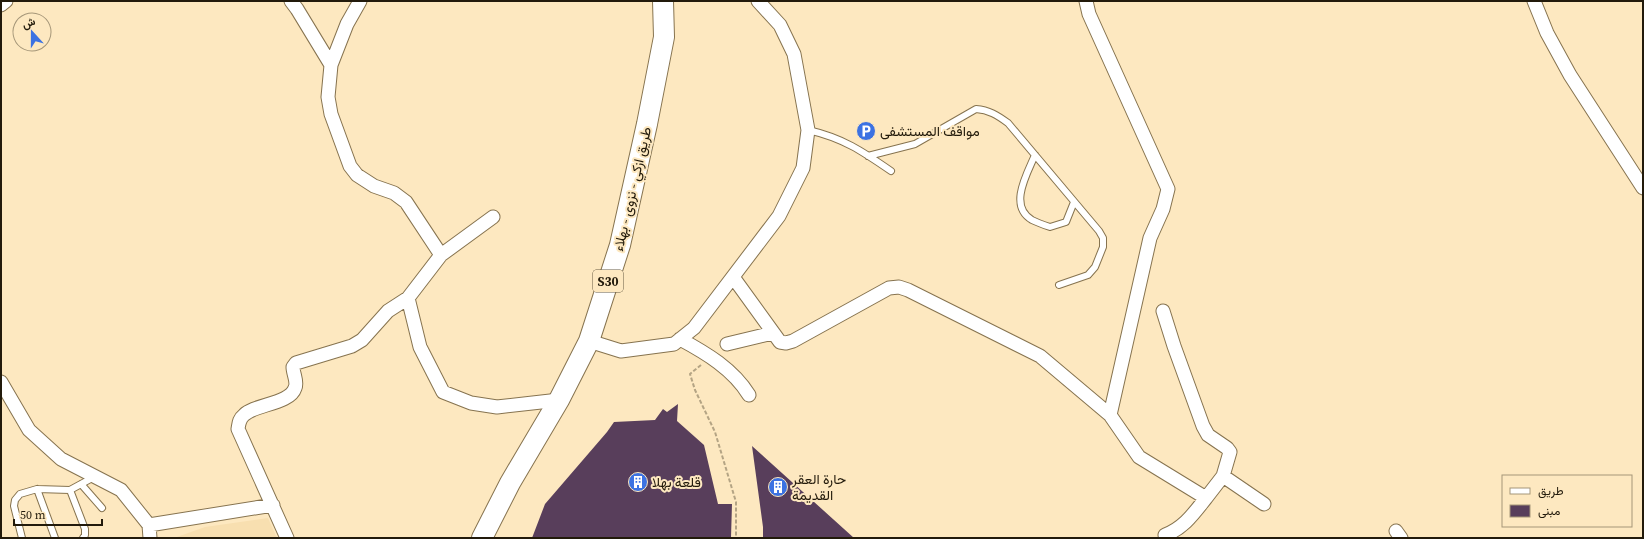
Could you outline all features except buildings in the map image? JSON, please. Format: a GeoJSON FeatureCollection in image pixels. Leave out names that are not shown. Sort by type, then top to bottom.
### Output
{"type":"FeatureCollection","features":[{"type":"Feature","properties":{"kind":"main road","name":"طريق ازكي - نزوى - بهلاء"},"geometry":{"type":"LineString","coordinates":[[482,538],[510,483],[559,400],[589,341],[620,245],[647,124],[664,37],[664,1]]}},
{"type":"Feature","properties":{"kind":"street"},"geometry":{"type":"LineString","coordinates":[[1,5],[6,1]]}},
{"type":"Feature","properties":{"kind":"street"},"geometry":{"type":"LineString","coordinates":[[291,1],[331,66]]}},
{"type":"Feature","properties":{"kind":"street"},"geometry":{"type":"LineString","coordinates":[[360,1],[347,24],[331,66],[328,97],[331,114],[350,166],[357,175],[374,186],[394,193],[406,202],[441,256]]}},
{"type":"Feature","properties":{"kind":"street"},"geometry":{"type":"LineString","coordinates":[[589,341],[621,351],[674,344],[694,328],[779,216],[803,168],[808,130],[794,54],[780,25],[758,1]]}},
{"type":"Feature","properties":{"kind":"street"},"geometry":{"type":"LineString","coordinates":[[1086,1],[1089,14],[1168,189],[1163,209],[1150,238],[1110,415]]}},
{"type":"Feature","properties":{"kind":"street"},"geometry":{"type":"LineString","coordinates":[[1534,1],[1547,33],[1570,75],[1643,188]]}},
{"type":"Feature","properties":{"kind":"street"},"geometry":{"type":"LineString","coordinates":[[287,538],[238,429],[239,421],[244,414],[285,398],[292,393],[296,388],[293,367],[296,363],[352,346],[362,340],[388,310],[408,298],[441,256],[493,217]]}},
{"type":"Feature","properties":{"kind":"street"},"geometry":{"type":"LineString","coordinates":[[734,277],[780,342],[786,343],[793,341],[889,288],[899,287],[908,290],[1040,356],[1110,415],[1139,457],[1206,498]]}},
{"type":"Feature","properties":{"kind":"street"},"geometry":{"type":"LineString","coordinates":[[408,298],[420,347],[443,392],[471,402],[497,407],[559,400]]}},
{"type":"Feature","properties":{"kind":"street"},"geometry":{"type":"LineString","coordinates":[[1163,311],[1203,426],[1208,435],[1227,448],[1230,452],[1223,476],[1188,520],[1176,530],[1165,535],[1166,538]]}},
{"type":"Feature","properties":{"kind":"street"},"geometry":{"type":"LineString","coordinates":[[727,344],[773,333]]}},
{"type":"Feature","properties":{"kind":"street"},"geometry":{"type":"LineString","coordinates":[[680,339],[710,356],[737,379],[749,395]]}},
{"type":"Feature","properties":{"kind":"street"},"geometry":{"type":"LineString","coordinates":[[1,382],[29,430],[61,459],[121,490],[149,532],[273,505]]}},
{"type":"Feature","properties":{"kind":"street"},"geometry":{"type":"LineString","coordinates":[[1223,476],[1264,504]]}},
{"type":"Feature","properties":{"kind":"lane"},"geometry":{"type":"LineString","coordinates":[[868,156],[915,144],[976,109],[985,110],[1008,123],[1099,231],[1103,238],[1103,247],[1095,267],[1088,275],[1059,285]]}},
{"type":"Feature","properties":{"kind":"lane"},"geometry":{"type":"LineString","coordinates":[[808,130],[841,140],[891,171]]}},
{"type":"Feature","properties":{"kind":"lane"},"geometry":{"type":"LineString","coordinates":[[1035,155],[1022,184],[1020,201],[1023,211],[1031,220],[1050,227],[1066,222],[1074,202]]}},
{"type":"Feature","properties":{"kind":"lane"},"geometry":{"type":"LineString","coordinates":[[22,538],[14,506],[15,500],[20,494],[37,488],[70,490],[95,477]]}},
{"type":"Feature","properties":{"kind":"lane"},"geometry":{"type":"LineString","coordinates":[[81,484],[102,508]]}},
{"type":"Feature","properties":{"kind":"lane"},"geometry":{"type":"LineString","coordinates":[[37,488],[55,538]]}},
{"type":"Feature","properties":{"kind":"lane"},"geometry":{"type":"LineString","coordinates":[[70,490],[85,529],[85,535],[83,538]]}},
{"type":"Feature","properties":{"kind":"path"},"geometry":{"type":"LineString","coordinates":[[710,356],[690,374],[715,432],[736,502],[736,538]]}},
{"type":"Feature","properties":{"kind":"shaded area"},"geometry":{"type":"Polygon","coordinates":[[[268,518],[277,538],[174,538],[205,527],[268,518]]]}},
{"type":"Feature","properties":{"kind":"place","name":"مواقف المستشفى"},"geometry":{"type":"Point","coordinates":[866,131]}},
{"type":"Feature","properties":{"kind":"place","name":"قلعة بهلا"},"geometry":{"type":"Point","coordinates":[638,482]}},
{"type":"Feature","properties":{"kind":"place","name":"حارة العقر القديمة"},"geometry":{"type":"Point","coordinates":[778,487]}}]}
